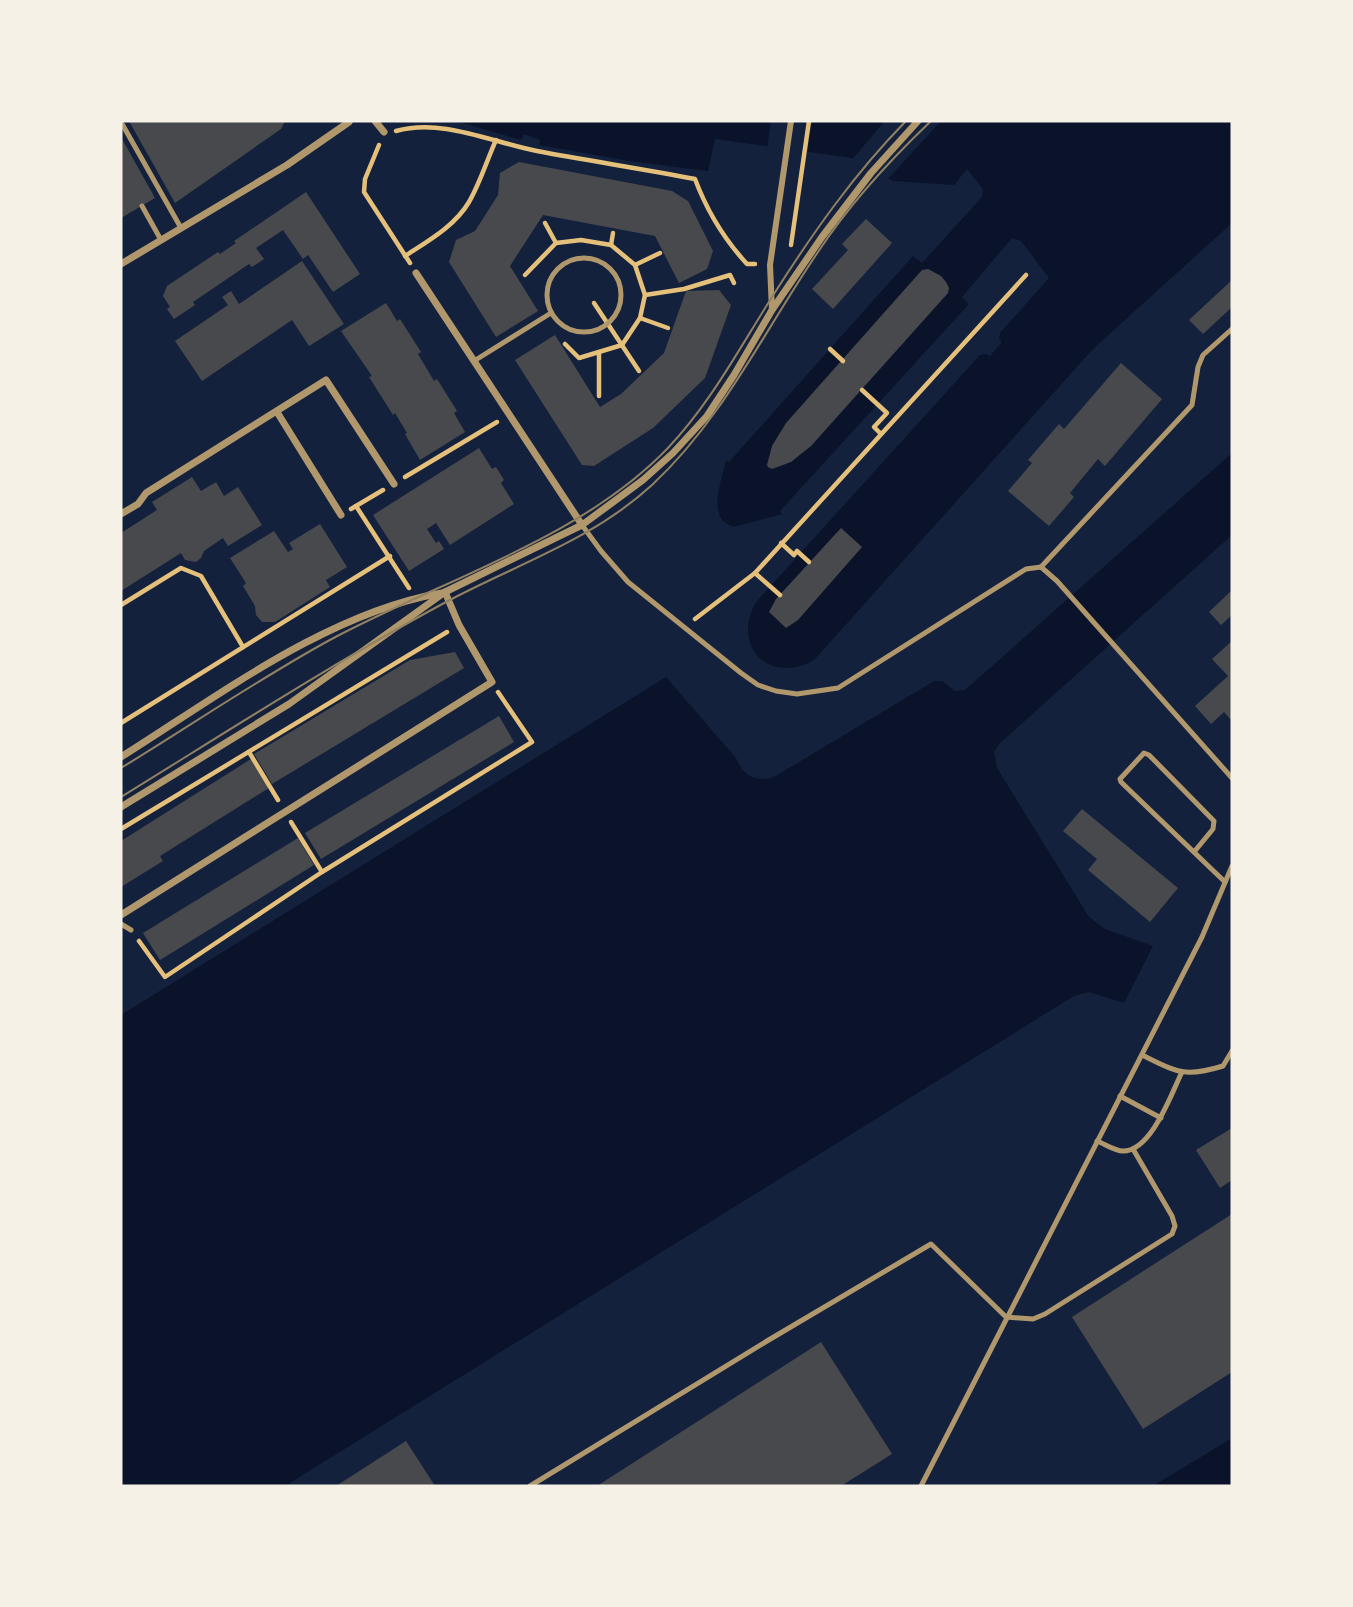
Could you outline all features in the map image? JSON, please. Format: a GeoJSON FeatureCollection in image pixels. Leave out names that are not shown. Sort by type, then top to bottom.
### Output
{"type":"FeatureCollection","features":[{"type":"Feature","properties":{"kind":"street"},"geometry":{"type":"LineString","coordinates":[[121,264],[287,165],[349,121]]}},
{"type":"Feature","properties":{"kind":"street"},"geometry":{"type":"LineString","coordinates":[[375,121],[384,132]]}},
{"type":"Feature","properties":{"kind":"street"},"geometry":{"type":"LineString","coordinates":[[772,310],[770,265],[791,121]]}},
{"type":"Feature","properties":{"kind":"street"},"geometry":{"type":"LineString","coordinates":[[121,807],[289,704],[444,592],[582,525],[643,480],[673,453],[707,416],[772,310],[855,192],[918,121]]}},
{"type":"Feature","properties":{"kind":"street"},"geometry":{"type":"LineString","coordinates":[[416,273],[582,525]]}},
{"type":"Feature","properties":{"kind":"street"},"geometry":{"type":"LineString","coordinates":[[121,514],[138,504],[146,494],[326,380],[394,484]]}},
{"type":"Feature","properties":{"kind":"street"},"geometry":{"type":"LineString","coordinates":[[277,412],[341,515]]}},
{"type":"Feature","properties":{"kind":"street"},"geometry":{"type":"LineString","coordinates":[[121,757],[267,666],[344,622],[415,597],[444,592]]}},
{"type":"Feature","properties":{"kind":"street"},"geometry":{"type":"LineString","coordinates":[[121,915],[492,682],[459,625],[444,592]]}},
{"type":"Feature","properties":{"kind":"lane"},"geometry":{"type":"LineString","coordinates":[[121,122],[181,228]]}},
{"type":"Feature","properties":{"kind":"lane"},"geometry":{"type":"LineString","coordinates":[[142,206],[161,240]]}},
{"type":"Feature","properties":{"kind":"lane"},"geometry":{"type":"LineString","coordinates":[[590,258],[611,269],[618,278],[620,303],[607,325],[583,332],[570,330],[559,323],[551,313],[547,290],[557,269],[567,262],[590,258]]}},
{"type":"Feature","properties":{"kind":"lane"},"geometry":{"type":"LineString","coordinates":[[474,361],[551,313]]}},
{"type":"Feature","properties":{"kind":"lane"},"geometry":{"type":"LineString","coordinates":[[582,525],[628,582],[758,685],[797,694],[838,688],[1026,569],[1041,567],[1192,405],[1198,367],[1203,355],[1232,329]]}},
{"type":"Feature","properties":{"kind":"lane"},"geometry":{"type":"LineString","coordinates":[[1041,567],[1057,581],[1232,778]]}},
{"type":"Feature","properties":{"kind":"lane"},"geometry":{"type":"LineString","coordinates":[[1194,852],[1213,829],[1214,821],[1144,753],[1120,779],[1121,782],[1225,882]]}},
{"type":"Feature","properties":{"kind":"lane"},"geometry":{"type":"LineString","coordinates":[[921,1486],[1202,937],[1232,866]]}},
{"type":"Feature","properties":{"kind":"lane"},"geometry":{"type":"LineString","coordinates":[[121,924],[131,930]]}},
{"type":"Feature","properties":{"kind":"lane"},"geometry":{"type":"LineString","coordinates":[[1142,1055],[1181,1074],[1202,1073],[1223,1066],[1232,1051]]}},
{"type":"Feature","properties":{"kind":"lane"},"geometry":{"type":"LineString","coordinates":[[1223,1066],[1232,1070]]}},
{"type":"Feature","properties":{"kind":"lane"},"geometry":{"type":"LineString","coordinates":[[1097,1141],[1121,1151],[1133,1149],[1148,1136],[1161,1118],[1181,1074]]}},
{"type":"Feature","properties":{"kind":"lane"},"geometry":{"type":"LineString","coordinates":[[1120,1096],[1161,1118]]}},
{"type":"Feature","properties":{"kind":"lane"},"geometry":{"type":"LineString","coordinates":[[530,1486],[931,1244],[1006,1317],[1033,1319],[1045,1314],[1172,1234],[1175,1226],[1172,1216],[1133,1149]]}},
{"type":"Feature","properties":{"kind":"path"},"geometry":{"type":"LineString","coordinates":[[791,245],[809,121]]}},
{"type":"Feature","properties":{"kind":"path"},"geometry":{"type":"LineString","coordinates":[[416,273],[364,192],[365,179],[384,132],[422,127],[463,132],[534,150],[695,178],[705,206],[734,250],[747,264],[770,265]]}},
{"type":"Feature","properties":{"kind":"path"},"geometry":{"type":"LineString","coordinates":[[405,256],[442,231],[458,216],[469,201],[496,140]]}},
{"type":"Feature","properties":{"kind":"path"},"geometry":{"type":"LineString","coordinates":[[545,223],[556,243]]}},
{"type":"Feature","properties":{"kind":"path"},"geometry":{"type":"LineString","coordinates":[[611,244],[613,233]]}},
{"type":"Feature","properties":{"kind":"path"},"geometry":{"type":"LineString","coordinates":[[525,275],[556,243],[581,240],[611,244],[635,265],[645,295],[640,318],[622,345],[579,358],[565,344]]}},
{"type":"Feature","properties":{"kind":"path"},"geometry":{"type":"LineString","coordinates":[[635,265],[660,253]]}},
{"type":"Feature","properties":{"kind":"path"},"geometry":{"type":"LineString","coordinates":[[645,295],[684,289],[730,275],[734,283]]}},
{"type":"Feature","properties":{"kind":"path"},"geometry":{"type":"LineString","coordinates":[[685,628],[755,573],[1026,275]]}},
{"type":"Feature","properties":{"kind":"path"},"geometry":{"type":"LineString","coordinates":[[594,303],[639,371]]}},
{"type":"Feature","properties":{"kind":"path"},"geometry":{"type":"LineString","coordinates":[[640,318],[668,328]]}},
{"type":"Feature","properties":{"kind":"path"},"geometry":{"type":"LineString","coordinates":[[830,349],[843,361]]}},
{"type":"Feature","properties":{"kind":"path"},"geometry":{"type":"LineString","coordinates":[[599,352],[599,396]]}},
{"type":"Feature","properties":{"kind":"path"},"geometry":{"type":"LineString","coordinates":[[862,390],[887,413],[874,427],[880,433]]}},
{"type":"Feature","properties":{"kind":"path"},"geometry":{"type":"LineString","coordinates":[[341,515],[509,415]]}},
{"type":"Feature","properties":{"kind":"path"},"geometry":{"type":"LineString","coordinates":[[356,506],[415,597]]}},
{"type":"Feature","properties":{"kind":"path"},"geometry":{"type":"LineString","coordinates":[[782,543],[794,555],[797,551],[809,562]]}},
{"type":"Feature","properties":{"kind":"path"},"geometry":{"type":"LineString","coordinates":[[121,723],[390,556]]}},
{"type":"Feature","properties":{"kind":"path"},"geometry":{"type":"LineString","coordinates":[[121,605],[181,568],[201,576],[243,647]]}},
{"type":"Feature","properties":{"kind":"path"},"geometry":{"type":"LineString","coordinates":[[755,573],[780,595]]}},
{"type":"Feature","properties":{"kind":"path"},"geometry":{"type":"LineString","coordinates":[[121,829],[459,625]]}},
{"type":"Feature","properties":{"kind":"path"},"geometry":{"type":"LineString","coordinates":[[131,930],[164,977],[322,872],[532,742],[492,682]]}},
{"type":"Feature","properties":{"kind":"water"},"geometry":{"type":"Polygon","coordinates":[[[456,121],[1232,121],[1232,223],[1093,349],[815,659],[793,668],[782,668],[762,660],[749,641],[749,621],[756,602],[980,355],[990,356],[1002,342],[999,339],[1000,333],[1049,278],[1021,241],[1012,238],[962,297],[969,304],[780,511],[782,514],[734,527],[725,523],[718,508],[719,488],[726,460],[729,462],[913,256],[922,263],[982,197],[983,189],[967,169],[954,185],[893,181],[852,158],[715,139],[708,171],[629,161],[539,145],[540,140],[524,134],[521,140],[456,121]]]}},
{"type":"Feature","properties":{"kind":"water"},"geometry":{"type":"Polygon","coordinates":[[[1232,453],[1232,535],[999,744],[994,752],[997,768],[1089,917],[1105,929],[1153,946],[1124,1003],[1089,992],[1074,996],[285,1486],[121,1486],[121,1015],[666,677],[736,758],[742,769],[750,776],[761,779],[774,777],[934,681],[942,681],[955,691],[965,690],[1232,453]]]}},
{"type":"Feature","properties":{"kind":"water"},"geometry":{"type":"Polygon","coordinates":[[[1232,1438],[1232,1486],[1153,1486],[1232,1438]]]}},
{"type":"Feature","properties":{"kind":"pier"},"geometry":{"type":"Polygon","coordinates":[[[771,121],[812,121],[807,155],[767,150],[771,121]]]}},
{"type":"Feature","properties":{"kind":"pier"},"geometry":{"type":"Polygon","coordinates":[[[885,121],[941,121],[886,181],[850,162],[885,121]]]}},
{"type":"Feature","properties":{"kind":"building"},"geometry":{"type":"Polygon","coordinates":[[[129,121],[285,121],[281,129],[175,203],[129,121]]]}},
{"type":"Feature","properties":{"kind":"building"},"geometry":{"type":"Polygon","coordinates":[[[121,137],[155,198],[121,218],[121,137]]]}},
{"type":"Feature","properties":{"kind":"building"},"geometry":{"type":"Polygon","coordinates":[[[519,162],[672,191],[688,201],[713,251],[707,269],[679,283],[655,236],[543,215],[510,266],[538,311],[496,337],[449,262],[456,240],[475,231],[498,195],[500,173],[519,162]]]}},
{"type":"Feature","properties":{"kind":"building"},"geometry":{"type":"Polygon","coordinates":[[[306,192],[360,274],[333,292],[308,255],[303,259],[283,230],[256,248],[264,259],[252,267],[249,264],[193,302],[195,305],[174,319],[163,296],[167,286],[218,252],[220,254],[236,243],[234,241],[306,192]]]}},
{"type":"Feature","properties":{"kind":"building"},"geometry":{"type":"Polygon","coordinates":[[[866,219],[892,243],[833,309],[812,289],[848,250],[842,244],[866,219]]]}},
{"type":"Feature","properties":{"kind":"building"},"geometry":{"type":"Polygon","coordinates":[[[302,261],[344,324],[309,346],[292,320],[202,381],[175,341],[228,305],[222,297],[231,291],[239,304],[302,261]]]}},
{"type":"Feature","properties":{"kind":"building"},"geometry":{"type":"Polygon","coordinates":[[[928,269],[946,282],[948,293],[811,446],[791,462],[772,469],[768,467],[772,446],[786,423],[922,270],[928,269]]]}},
{"type":"Feature","properties":{"kind":"building"},"geometry":{"type":"Polygon","coordinates":[[[1232,280],[1232,307],[1203,334],[1189,320],[1232,280]]]}},
{"type":"Feature","properties":{"kind":"building"},"geometry":{"type":"Polygon","coordinates":[[[719,290],[731,305],[705,378],[653,428],[594,466],[582,465],[515,360],[555,335],[600,407],[621,394],[664,353],[686,291],[719,290]]]}},
{"type":"Feature","properties":{"kind":"building"},"geometry":{"type":"Polygon","coordinates":[[[386,303],[421,352],[418,354],[457,411],[454,413],[465,432],[420,460],[395,413],[393,415],[369,377],[372,376],[341,331],[386,303]]]}},
{"type":"Feature","properties":{"kind":"building"},"geometry":{"type":"Polygon","coordinates":[[[1121,363],[1162,399],[1105,466],[1098,459],[1070,493],[1074,497],[1049,526],[1008,491],[1032,463],[1028,460],[1059,424],[1064,429],[1121,363]]]}},
{"type":"Feature","properties":{"kind":"building"},"geometry":{"type":"Polygon","coordinates":[[[479,448],[492,469],[496,467],[504,480],[501,483],[514,504],[450,545],[436,523],[427,529],[436,543],[439,541],[444,549],[409,571],[373,515],[479,448]]]}},
{"type":"Feature","properties":{"kind":"building"},"geometry":{"type":"Polygon","coordinates":[[[192,477],[201,491],[216,482],[224,496],[238,487],[262,525],[228,546],[223,538],[204,551],[196,562],[185,560],[181,553],[121,591],[121,533],[157,510],[152,502],[192,477]]]}},
{"type":"Feature","properties":{"kind":"building"},"geometry":{"type":"Polygon","coordinates":[[[320,524],[347,567],[326,580],[330,587],[275,622],[262,622],[243,586],[246,583],[230,558],[274,531],[288,552],[293,549],[289,543],[320,524]]]}},
{"type":"Feature","properties":{"kind":"building"},"geometry":{"type":"Polygon","coordinates":[[[841,528],[862,547],[798,620],[786,628],[769,612],[776,599],[841,528]]]}},
{"type":"Feature","properties":{"kind":"building"},"geometry":{"type":"Polygon","coordinates":[[[1232,590],[1232,615],[1221,625],[1209,612],[1232,590]]]}},
{"type":"Feature","properties":{"kind":"building"},"geometry":{"type":"Polygon","coordinates":[[[1232,641],[1232,721],[1224,712],[1211,724],[1195,706],[1228,676],[1212,659],[1232,641]]]}},
{"type":"Feature","properties":{"kind":"building"},"geometry":{"type":"Polygon","coordinates":[[[455,652],[464,668],[272,784],[254,754],[410,660],[455,652]]]}},
{"type":"Feature","properties":{"kind":"building"},"geometry":{"type":"Polygon","coordinates":[[[499,716],[514,742],[321,859],[305,833],[499,716]]]}},
{"type":"Feature","properties":{"kind":"building"},"geometry":{"type":"Polygon","coordinates":[[[251,759],[269,788],[160,856],[163,861],[121,887],[121,841],[251,759]]]}},
{"type":"Feature","properties":{"kind":"building"},"geometry":{"type":"Polygon","coordinates":[[[1082,809],[1178,888],[1150,922],[1088,870],[1097,859],[1063,831],[1082,809]]]}},
{"type":"Feature","properties":{"kind":"building"},"geometry":{"type":"Polygon","coordinates":[[[298,838],[314,865],[160,960],[143,933],[298,838]]]}},
{"type":"Feature","properties":{"kind":"building"},"geometry":{"type":"Polygon","coordinates":[[[1232,1128],[1232,1180],[1220,1188],[1196,1150],[1232,1128]]]}},
{"type":"Feature","properties":{"kind":"building"},"geometry":{"type":"Polygon","coordinates":[[[1232,1214],[1232,1372],[1143,1429],[1072,1317],[1232,1214]]]}},
{"type":"Feature","properties":{"kind":"building"},"geometry":{"type":"Polygon","coordinates":[[[821,1342],[892,1454],[841,1486],[597,1486],[821,1342]]]}},
{"type":"Feature","properties":{"kind":"building"},"geometry":{"type":"Polygon","coordinates":[[[406,1441],[435,1486],[336,1486],[406,1441]]]}},
{"type":"Feature","properties":{"kind":"tram line"},"geometry":{"type":"LineString","coordinates":[[121,768],[249,687],[328,641],[550,534],[631,481],[667,449],[697,414],[818,228],[851,183],[906,121]]}},
{"type":"Feature","properties":{"kind":"tram line"},"geometry":{"type":"LineString","coordinates":[[121,797],[363,648],[473,588],[579,537],[629,505],[652,485],[700,432],[830,234],[885,167],[931,121]]}}]}
